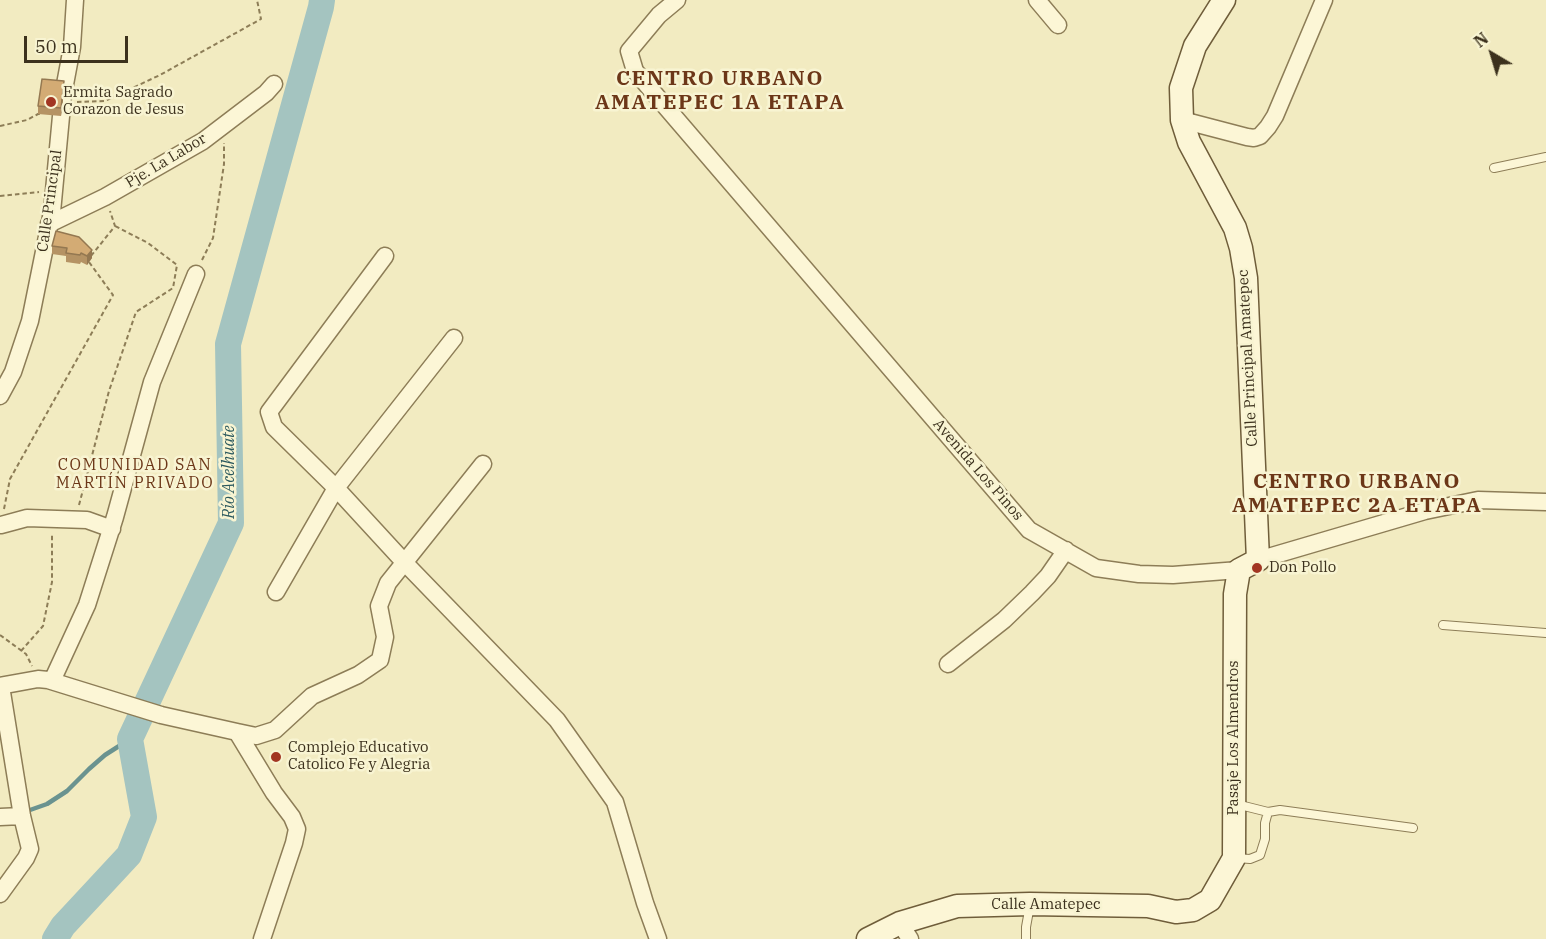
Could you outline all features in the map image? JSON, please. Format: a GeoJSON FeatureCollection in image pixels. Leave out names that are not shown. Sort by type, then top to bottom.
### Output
{"type":"FeatureCollection","features":[{"type":"Feature","properties":{"kind":"street","name":"Calle Principal"},"geometry":{"type":"LineString","coordinates":[[0,396],[13,372],[30,321],[49,224],[72,47],[75,0]]}},
{"type":"Feature","properties":{"kind":"street","name":"Avenida Los Pinos"},"geometry":{"type":"LineString","coordinates":[[677,0],[659,15],[629,51],[635,71],[1029,530],[1096,568],[1139,574],[1173,574],[1248,565],[1425,511],[1467,502],[1478,500],[1546,502]]}},
{"type":"Feature","properties":{"kind":"street"},"geometry":{"type":"LineString","coordinates":[[1037,0],[1058,26]]}},
{"type":"Feature","properties":{"kind":"street","name":"Calle Principal Amatepec"},"geometry":{"type":"LineString","coordinates":[[1224,0],[1194,46],[1181,88],[1182,120],[1189,142],[1235,228],[1246,278],[1248,565]]}},
{"type":"Feature","properties":{"kind":"street"},"geometry":{"type":"LineString","coordinates":[[1182,120],[1246,137],[1260,136],[1275,116],[1324,0]]}},
{"type":"Feature","properties":{"kind":"street","name":"Pje. La Labor"},"geometry":{"type":"LineString","coordinates":[[49,224],[105,197],[203,141],[266,93],[274,84]]}},
{"type":"Feature","properties":{"kind":"street"},"geometry":{"type":"LineString","coordinates":[[385,256],[269,412],[274,427],[336,488],[557,720],[615,802],[658,939]]}},
{"type":"Feature","properties":{"kind":"street"},"geometry":{"type":"LineString","coordinates":[[45,680],[87,605],[112,529],[152,382],[196,274]]}},
{"type":"Feature","properties":{"kind":"street"},"geometry":{"type":"LineString","coordinates":[[276,592],[336,488],[454,338]]}},
{"type":"Feature","properties":{"kind":"street"},"geometry":{"type":"LineString","coordinates":[[0,894],[29,851],[1,686],[45,680],[161,715],[237,732],[256,736],[275,730],[312,696],[358,675],[381,660],[385,637],[379,606],[388,584],[483,464]]}},
{"type":"Feature","properties":{"kind":"street"},"geometry":{"type":"LineString","coordinates":[[1,525],[27,518],[87,520],[112,529]]}},
{"type":"Feature","properties":{"kind":"street"},"geometry":{"type":"LineString","coordinates":[[948,664],[1004,620],[1032,593],[1048,576],[1066,550]]}},
{"type":"Feature","properties":{"kind":"street","name":"Pasaje Los Almendros"},"geometry":{"type":"LineString","coordinates":[[1210,900],[1234,858],[1235,594],[1248,565]]}},
{"type":"Feature","properties":{"kind":"street"},"geometry":{"type":"LineString","coordinates":[[237,732],[297,829],[262,939]]}},
{"type":"Feature","properties":{"kind":"street"},"geometry":{"type":"LineString","coordinates":[[0,817],[22,816]]}},
{"type":"Feature","properties":{"kind":"street","name":"Calle Amatepec"},"geometry":{"type":"LineString","coordinates":[[890,933],[957,906],[1030,904],[1148,906],[1176,912],[1193,909],[1210,900]]}},
{"type":"Feature","properties":{"kind":"lane"},"geometry":{"type":"LineString","coordinates":[[1494,168],[1546,157]]}},
{"type":"Feature","properties":{"kind":"lane"},"geometry":{"type":"LineString","coordinates":[[1443,626],[1546,633]]}},
{"type":"Feature","properties":{"kind":"lane"},"geometry":{"type":"LineString","coordinates":[[1234,804],[1268,812],[1280,810],[1413,828]]}},
{"type":"Feature","properties":{"kind":"lane"},"geometry":{"type":"LineString","coordinates":[[1234,858],[1250,859],[1260,855],[1265,839],[1268,812]]}},
{"type":"Feature","properties":{"kind":"lane"},"geometry":{"type":"LineString","coordinates":[[1026,939],[1030,904]]}},
{"type":"Feature","properties":{"kind":"path"},"geometry":{"type":"LineString","coordinates":[[0,126],[27,120],[38,114],[105,100],[160,75],[261,19],[257,0]]}},
{"type":"Feature","properties":{"kind":"path"},"geometry":{"type":"LineString","coordinates":[[196,274],[213,238],[224,164],[223,126]]}},
{"type":"Feature","properties":{"kind":"path"},"geometry":{"type":"LineString","coordinates":[[0,196],[54,191]]}},
{"type":"Feature","properties":{"kind":"path"},"geometry":{"type":"LineString","coordinates":[[75,520],[109,392],[136,312],[173,288],[177,265],[148,243],[115,226],[105,197]]}},
{"type":"Feature","properties":{"kind":"path"},"geometry":{"type":"LineString","coordinates":[[1,525],[10,479],[113,295],[87,260],[115,226]]}},
{"type":"Feature","properties":{"kind":"path"},"geometry":{"type":"LineString","coordinates":[[21,651],[43,626],[52,582],[52,519]]}},
{"type":"Feature","properties":{"kind":"path"},"geometry":{"type":"LineString","coordinates":[[0,635],[26,654],[45,680]]}},
{"type":"Feature","properties":{"kind":"building","name":"Ermita Sagrado Corazon de Jesus"},"geometry":{"type":"Polygon","coordinates":[[[42,79],[64,81],[61,108],[38,106],[42,79]]]}},
{"type":"Feature","properties":{"kind":"building"},"geometry":{"type":"Polygon","coordinates":[[[56,231],[79,237],[92,250],[87,256],[81,253],[80,255],[66,253],[67,248],[52,246],[56,231]]]}},
{"type":"Feature","properties":{"kind":"waterway","name":"Río Acelhuate"},"geometry":{"type":"LineString","coordinates":[[55,939],[63,926],[129,855],[144,817],[130,739],[231,523],[228,344],[322,0]]}},
{"type":"Feature","properties":{"kind":"waterway"},"geometry":{"type":"LineString","coordinates":[[321,7],[331,0]]}},
{"type":"Feature","properties":{"kind":"waterway"},"geometry":{"type":"LineString","coordinates":[[30,810],[47,804],[67,791],[105,755],[130,739]]}},
{"type":"Feature","properties":{"kind":"place","name":"Ermita Sagrado Corazon de Jesus"},"geometry":{"type":"Point","coordinates":[51,102]}},
{"type":"Feature","properties":{"kind":"place","name":"Don Pollo"},"geometry":{"type":"Point","coordinates":[1257,568]}},
{"type":"Feature","properties":{"kind":"place","name":"Complejo Educativo Catolico Fe y Alegria"},"geometry":{"type":"Point","coordinates":[276,757]}},
{"type":"Feature","properties":{"kind":"district","name":"CENTRO URBANO AMATEPEC 1A ETAPA"},"geometry":{"type":"Point","coordinates":[720,91]}},
{"type":"Feature","properties":{"kind":"district","name":"COMUNIDAD SAN MARTÍN PRIVADO"},"geometry":{"type":"Point","coordinates":[135,474]}},
{"type":"Feature","properties":{"kind":"district","name":"CENTRO URBANO AMATEPEC 2A ETAPA"},"geometry":{"type":"Point","coordinates":[1357,494]}}]}
